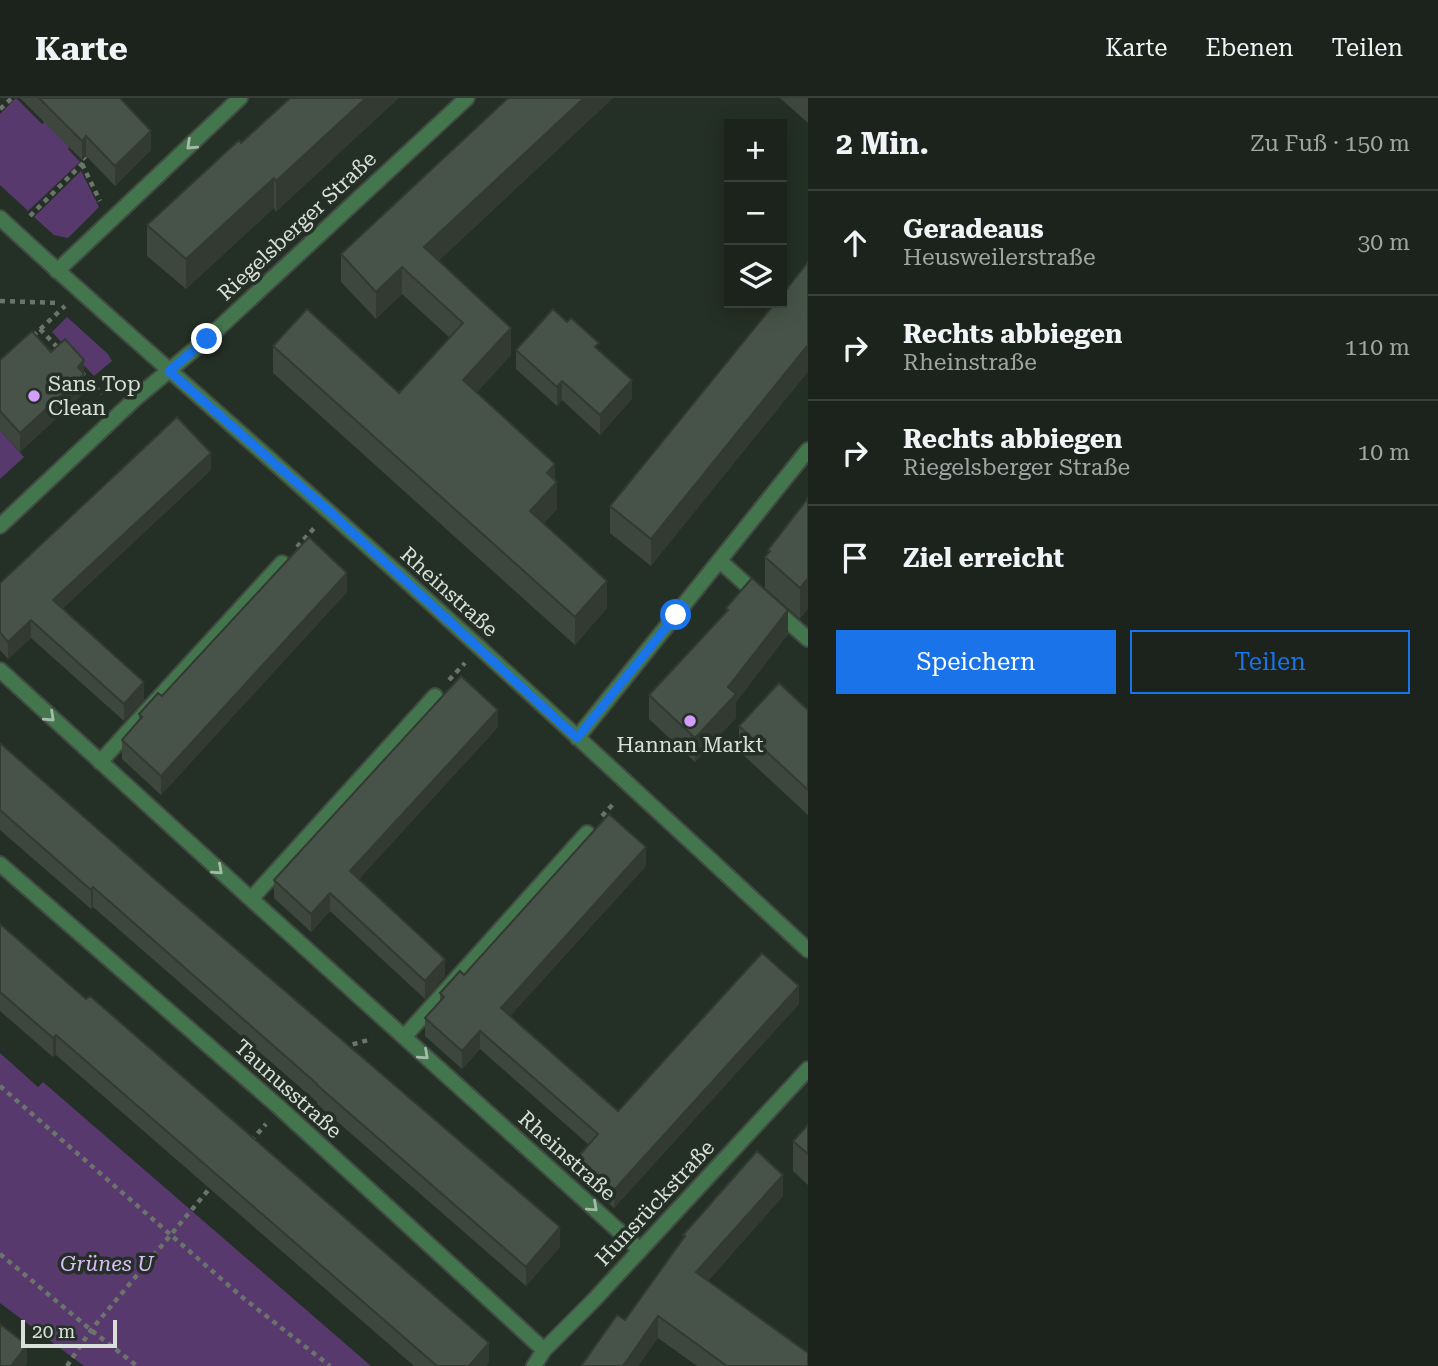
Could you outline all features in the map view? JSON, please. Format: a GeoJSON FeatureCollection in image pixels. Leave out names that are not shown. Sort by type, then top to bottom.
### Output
{"type":"FeatureCollection","features":[{"type":"Feature","properties":{"kind":"street"},"geometry":{"type":"LineString","coordinates":[[57,271],[240,98]]}},
{"type":"Feature","properties":{"kind":"street","name":"Riegelsberger Straße"},"geometry":{"type":"LineString","coordinates":[[0,526],[136,398],[207,339],[467,98]]}},
{"type":"Feature","properties":{"kind":"street","name":"Rheinstraße"},"geometry":{"type":"LineString","coordinates":[[0,218],[329,511],[808,950]]}},
{"type":"Feature","properties":{"kind":"street"},"geometry":{"type":"LineString","coordinates":[[577,738],[808,450]]}},
{"type":"Feature","properties":{"kind":"street"},"geometry":{"type":"LineString","coordinates":[[720,561],[808,639]]}},
{"type":"Feature","properties":{"kind":"street"},"geometry":{"type":"LineString","coordinates":[[100,762],[282,563]]}},
{"type":"Feature","properties":{"kind":"street","name":"Rheinstraße"},"geometry":{"type":"LineString","coordinates":[[0,670],[640,1250]]}},
{"type":"Feature","properties":{"kind":"street"},"geometry":{"type":"LineString","coordinates":[[251,899],[435,696]]}},
{"type":"Feature","properties":{"kind":"street"},"geometry":{"type":"LineString","coordinates":[[404,1037],[587,833]]}},
{"type":"Feature","properties":{"kind":"street","name":"Taunusstraße"},"geometry":{"type":"LineString","coordinates":[[0,864],[281,1108],[544,1350]]}},
{"type":"Feature","properties":{"kind":"street","name":"Hunsrückstraße"},"geometry":{"type":"LineString","coordinates":[[534,1366],[544,1350],[593,1301],[808,1069]]}},
{"type":"Feature","properties":{"kind":"path"},"geometry":{"type":"LineString","coordinates":[[0,109],[12,98]]}},
{"type":"Feature","properties":{"kind":"path"},"geometry":{"type":"LineString","coordinates":[[32,213],[83,161],[102,205]]}},
{"type":"Feature","properties":{"kind":"path"},"geometry":{"type":"LineString","coordinates":[[0,301],[68,303],[30,338]]}},
{"type":"Feature","properties":{"kind":"path"},"geometry":{"type":"LineString","coordinates":[[40,329],[67,357]]}},
{"type":"Feature","properties":{"kind":"path"},"geometry":{"type":"LineString","coordinates":[[76,366],[103,394]]}},
{"type":"Feature","properties":{"kind":"path"},"geometry":{"type":"LineString","coordinates":[[587,833],[630,786]]}},
{"type":"Feature","properties":{"kind":"path"},"geometry":{"type":"LineString","coordinates":[[332,1050],[361,1043]]}},
{"type":"Feature","properties":{"kind":"path"},"geometry":{"type":"LineString","coordinates":[[0,1086],[242,1297],[330,1366]]}},
{"type":"Feature","properties":{"kind":"path"},"geometry":{"type":"LineString","coordinates":[[244,1149],[281,1108]]}},
{"type":"Feature","properties":{"kind":"path"},"geometry":{"type":"LineString","coordinates":[[67,1366],[91,1330],[210,1188]]}},
{"type":"Feature","properties":{"kind":"path"},"geometry":{"type":"LineString","coordinates":[[0,1254],[137,1366]]}},
{"type":"Feature","properties":{"kind":"green space"},"geometry":{"type":"Polygon","coordinates":[[[16,98],[42,124],[48,119],[72,144],[68,149],[80,162],[28,211],[0,185],[0,114],[16,98]]]}},
{"type":"Feature","properties":{"kind":"green space"},"geometry":{"type":"Polygon","coordinates":[[[81,171],[99,207],[68,238],[54,235],[34,217],[81,171]]]}},
{"type":"Feature","properties":{"kind":"green space"},"geometry":{"type":"Polygon","coordinates":[[[67,317],[108,354],[112,361],[94,376],[52,332],[67,317]]]}},
{"type":"Feature","properties":{"kind":"green space"},"geometry":{"type":"Polygon","coordinates":[[[0,430],[24,457],[0,479],[0,430]]]}},
{"type":"Feature","properties":{"kind":"green space","name":"Grünes U"},"geometry":{"type":"Polygon","coordinates":[[[0,1053],[38,1087],[43,1082],[371,1366],[84,1366],[0,1303],[0,1053]]]}},
{"type":"Feature","properties":{"kind":"building"},"geometry":{"type":"Polygon","coordinates":[[[39,98],[120,98],[151,131],[115,166],[86,136],[82,141],[39,98]]]}},
{"type":"Feature","properties":{"kind":"building"},"geometry":{"type":"Polygon","coordinates":[[[290,98],[366,98],[186,259],[147,225],[239,140],[241,143],[290,98]]]}},
{"type":"Feature","properties":{"kind":"building"},"geometry":{"type":"Polygon","coordinates":[[[508,98],[584,98],[424,247],[511,328],[463,380],[555,464],[547,473],[557,482],[530,511],[607,581],[575,617],[273,346],[307,309],[399,393],[463,323],[402,267],[376,292],[341,254],[508,98]]]}},
{"type":"Feature","properties":{"kind":"building"},"geometry":{"type":"Polygon","coordinates":[[[808,262],[808,345],[651,539],[610,506],[771,308],[787,308],[787,289],[808,262]]]}},
{"type":"Feature","properties":{"kind":"building"},"geometry":{"type":"Polygon","coordinates":[[[553,309],[567,322],[571,318],[599,343],[595,347],[632,380],[600,415],[562,381],[557,387],[516,350],[553,309]]]}},
{"type":"Feature","properties":{"kind":"building"},"geometry":{"type":"Polygon","coordinates":[[[32,331],[51,352],[65,339],[84,360],[78,367],[84,374],[20,433],[0,411],[0,360],[32,331]]]}},
{"type":"Feature","properties":{"kind":"building"},"geometry":{"type":"Polygon","coordinates":[[[177,417],[211,453],[53,600],[144,682],[124,704],[31,620],[8,642],[0,632],[0,583],[177,417]]]}},
{"type":"Feature","properties":{"kind":"building"},"geometry":{"type":"Polygon","coordinates":[[[808,498],[808,578],[800,588],[765,557],[808,498]]]}},
{"type":"Feature","properties":{"kind":"building"},"geometry":{"type":"Polygon","coordinates":[[[309,537],[347,573],[161,776],[122,740],[142,717],[139,714],[158,693],[162,696],[309,537]]]}},
{"type":"Feature","properties":{"kind":"building"},"geometry":{"type":"Polygon","coordinates":[[[752,578],[788,610],[728,687],[736,694],[695,738],[649,695],[728,610],[726,608],[752,578]]]}},
{"type":"Feature","properties":{"kind":"building"},"geometry":{"type":"Polygon","coordinates":[[[461,676],[498,710],[350,871],[445,959],[425,981],[330,893],[311,914],[274,880],[461,676]]]}},
{"type":"Feature","properties":{"kind":"building"},"geometry":{"type":"Polygon","coordinates":[[[779,683],[808,710],[808,790],[739,726],[779,683]]]}},
{"type":"Feature","properties":{"kind":"building"},"geometry":{"type":"Polygon","coordinates":[[[0,743],[560,1227],[526,1267],[93,887],[91,890],[0,810],[0,743]]]}},
{"type":"Feature","properties":{"kind":"building"},"geometry":{"type":"Polygon","coordinates":[[[609,814],[646,847],[501,1008],[618,1111],[762,953],[799,986],[614,1190],[578,1157],[598,1134],[480,1031],[462,1051],[425,1018],[444,997],[440,993],[460,971],[464,975],[609,814]]]}},
{"type":"Feature","properties":{"kind":"building"},"geometry":{"type":"Polygon","coordinates":[[[0,924],[86,999],[90,996],[489,1343],[469,1366],[437,1366],[56,1035],[53,1038],[0,992],[0,924]]]}},
{"type":"Feature","properties":{"kind":"building"},"geometry":{"type":"Polygon","coordinates":[[[808,1125],[808,1154],[793,1141],[808,1125]]]}},
{"type":"Feature","properties":{"kind":"building"},"geometry":{"type":"Polygon","coordinates":[[[757,1151],[783,1175],[696,1272],[808,1353],[808,1366],[727,1366],[658,1316],[623,1366],[581,1366],[617,1315],[625,1320],[685,1236],[683,1235],[757,1151]]]}},
{"type":"Feature","properties":{"kind":"building"},"geometry":{"type":"Polygon","coordinates":[[[0,1324],[27,1345],[11,1366],[0,1366],[0,1324]]]}},
{"type":"Feature","properties":{"kind":"place","name":"Sans Top Clean"},"geometry":{"type":"Point","coordinates":[34,396]}},
{"type":"Feature","properties":{"kind":"place","name":"Hannan Markt"},"geometry":{"type":"Point","coordinates":[690,721]}},
{"type":"Feature","properties":{"kind":"route"},"geometry":{"type":"LineString","coordinates":[[207,339],[169,371],[329,511],[577,738],[676,615]]}}]}
